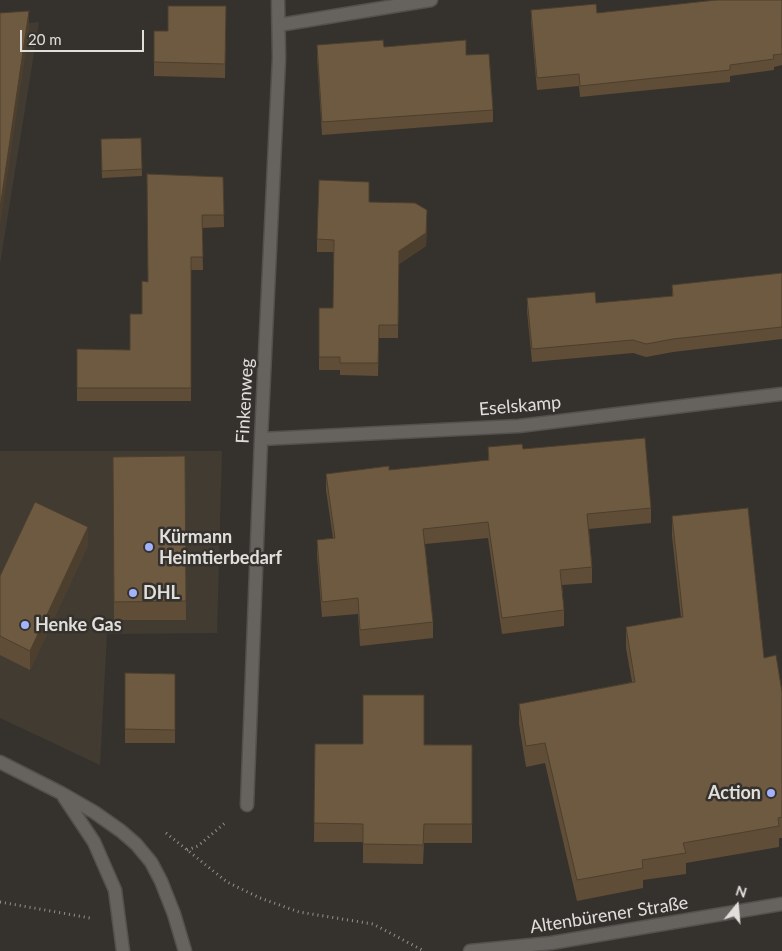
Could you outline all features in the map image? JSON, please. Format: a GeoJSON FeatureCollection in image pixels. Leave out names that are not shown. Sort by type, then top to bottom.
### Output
{"type":"FeatureCollection","features":[{"type":"Feature","properties":{"kind":"street","name":"Finkenweg"},"geometry":{"type":"LineString","coordinates":[[247,804],[261,439],[279,58],[278,0]]}},
{"type":"Feature","properties":{"kind":"street"},"geometry":{"type":"LineString","coordinates":[[279,25],[431,0]]}},
{"type":"Feature","properties":{"kind":"street","name":"Eselskamp"},"geometry":{"type":"LineString","coordinates":[[261,439],[519,426],[782,394]]}},
{"type":"Feature","properties":{"kind":"street"},"geometry":{"type":"LineString","coordinates":[[0,762],[61,793],[121,831],[136,844],[151,862],[161,881],[174,914],[185,951]]}},
{"type":"Feature","properties":{"kind":"street"},"geometry":{"type":"LineString","coordinates":[[61,793],[94,842],[115,890],[123,951]]}},
{"type":"Feature","properties":{"kind":"street","name":"Altenbürener Straße"},"geometry":{"type":"LineString","coordinates":[[470,951],[551,943],[782,904]]}},
{"type":"Feature","properties":{"kind":"path"},"geometry":{"type":"LineString","coordinates":[[187,850],[198,846],[247,804]]}},
{"type":"Feature","properties":{"kind":"path"},"geometry":{"type":"LineString","coordinates":[[162,830],[227,882],[260,898],[299,912],[373,924],[424,951]]}},
{"type":"Feature","properties":{"kind":"path"},"geometry":{"type":"LineString","coordinates":[[0,902],[120,923]]}},
{"type":"Feature","properties":{"kind":"shaded area"},"geometry":{"type":"Polygon","coordinates":[[[39,22],[0,264],[0,26],[39,22]]]}},
{"type":"Feature","properties":{"kind":"shaded area"},"geometry":{"type":"Polygon","coordinates":[[[0,451],[222,451],[217,633],[107,634],[100,765],[0,718],[0,451]]]}},
{"type":"Feature","properties":{"kind":"building"},"geometry":{"type":"Polygon","coordinates":[[[716,0],[782,0],[782,54],[773,55],[774,59],[730,65],[730,70],[580,86],[579,74],[537,78],[531,10],[596,4],[597,13],[716,0]]]}},
{"type":"Feature","properties":{"kind":"building"},"geometry":{"type":"Polygon","coordinates":[[[168,6],[226,6],[225,64],[154,62],[154,31],[168,31],[168,6]]]}},
{"type":"Feature","properties":{"kind":"building"},"geometry":{"type":"Polygon","coordinates":[[[29,11],[0,208],[0,13],[29,11]]]}},
{"type":"Feature","properties":{"kind":"building"},"geometry":{"type":"Polygon","coordinates":[[[383,40],[384,47],[466,40],[466,55],[489,54],[493,110],[322,122],[317,45],[383,40]]]}},
{"type":"Feature","properties":{"kind":"building"},"geometry":{"type":"Polygon","coordinates":[[[141,138],[142,169],[102,171],[101,139],[141,138]]]}},
{"type":"Feature","properties":{"kind":"building"},"geometry":{"type":"Polygon","coordinates":[[[147,174],[223,177],[224,215],[202,215],[203,257],[191,257],[191,388],[77,388],[77,349],[130,350],[130,314],[142,314],[142,281],[148,282],[147,174]]]}},
{"type":"Feature","properties":{"kind":"building"},"geometry":{"type":"Polygon","coordinates":[[[319,180],[369,182],[369,202],[415,203],[427,210],[426,233],[399,251],[398,325],[379,325],[378,363],[340,363],[340,357],[319,357],[319,308],[333,308],[334,240],[317,239],[319,180]]]}},
{"type":"Feature","properties":{"kind":"building"},"geometry":{"type":"Polygon","coordinates":[[[782,273],[782,327],[673,339],[646,344],[633,340],[532,349],[527,298],[595,292],[596,303],[673,296],[672,285],[782,273]]]}},
{"type":"Feature","properties":{"kind":"building"},"geometry":{"type":"Polygon","coordinates":[[[645,438],[651,508],[587,514],[592,567],[560,570],[564,610],[502,618],[488,522],[423,529],[433,622],[360,630],[358,598],[322,602],[317,540],[335,538],[326,474],[389,466],[389,470],[489,460],[488,447],[522,444],[523,449],[645,438]]]}},
{"type":"Feature","properties":{"kind":"building","name":"Kürmann Heimtierbedarf"},"geometry":{"type":"Polygon","coordinates":[[[185,456],[186,601],[114,602],[113,457],[185,456]]]}},
{"type":"Feature","properties":{"kind":"building","name":"Henke Gas"},"geometry":{"type":"Polygon","coordinates":[[[35,502],[88,527],[30,651],[0,636],[0,576],[35,502]]]}},
{"type":"Feature","properties":{"kind":"building"},"geometry":{"type":"Polygon","coordinates":[[[748,508],[764,658],[776,655],[782,692],[782,817],[778,818],[779,826],[683,843],[686,853],[642,860],[643,868],[577,880],[545,743],[526,746],[519,704],[635,682],[626,627],[683,617],[672,516],[748,508]]]}},
{"type":"Feature","properties":{"kind":"building"},"geometry":{"type":"Polygon","coordinates":[[[125,673],[175,674],[175,730],[125,729],[125,673]]]}},
{"type":"Feature","properties":{"kind":"building"},"geometry":{"type":"Polygon","coordinates":[[[363,695],[424,695],[424,745],[472,745],[472,824],[424,824],[423,845],[363,844],[363,824],[314,823],[315,744],[363,744],[363,695]]]}},
{"type":"Feature","properties":{"kind":"place","name":"Kürmann Heimtierbedarf"},"geometry":{"type":"Point","coordinates":[149,547]}},
{"type":"Feature","properties":{"kind":"place","name":"DHL"},"geometry":{"type":"Point","coordinates":[133,593]}},
{"type":"Feature","properties":{"kind":"place","name":"Henke Gas"},"geometry":{"type":"Point","coordinates":[25,625]}},
{"type":"Feature","properties":{"kind":"place","name":"Action"},"geometry":{"type":"Point","coordinates":[771,793]}}]}
